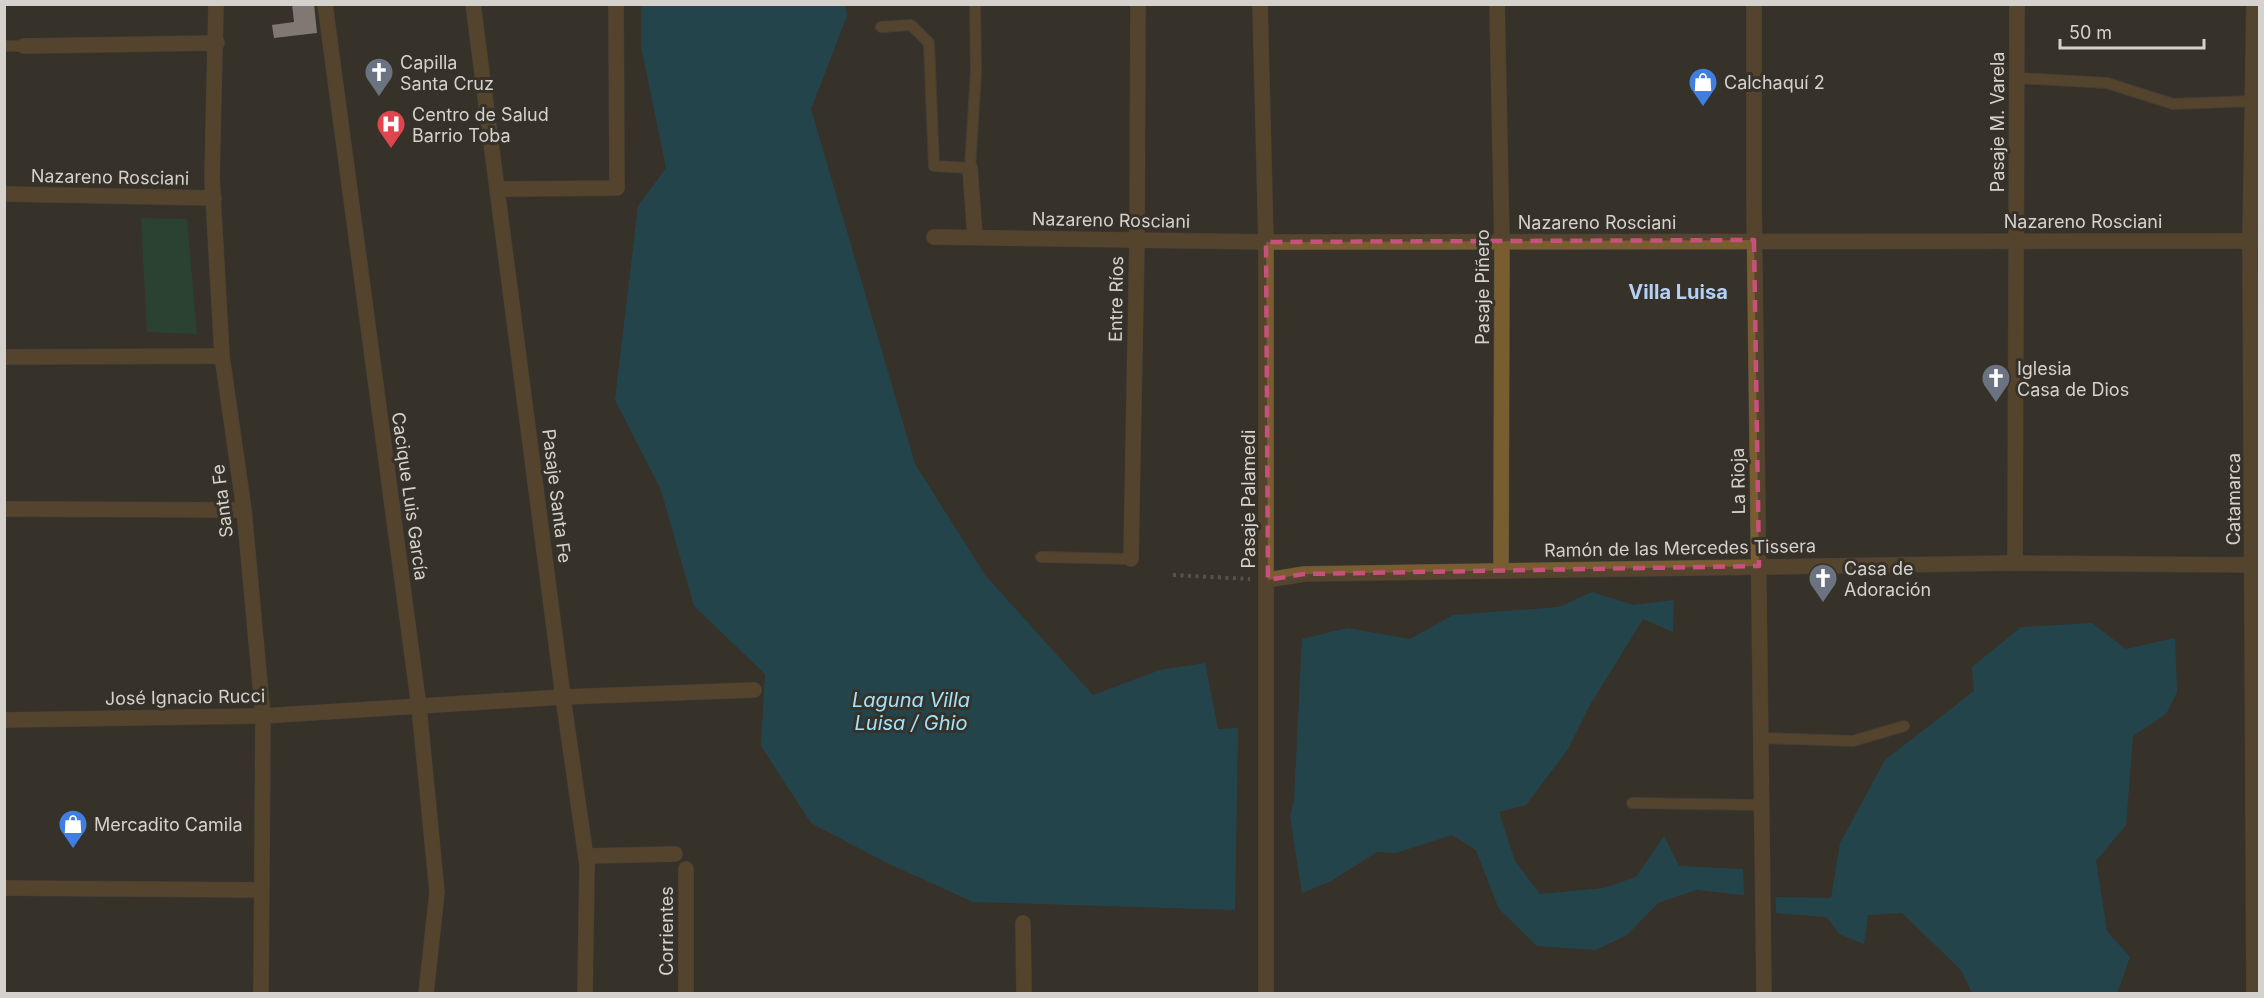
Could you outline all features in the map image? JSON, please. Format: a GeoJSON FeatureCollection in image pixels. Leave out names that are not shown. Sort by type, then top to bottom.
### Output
{"type":"FeatureCollection","features":[{"type":"Feature","properties":{"kind":"street","name":"Santa Fe"},"geometry":{"type":"LineString","coordinates":[[216,4],[217,43],[212,178],[222,356],[244,510],[263,716],[261,993]]}},
{"type":"Feature","properties":{"kind":"street","name":"Cacique Luis García"},"geometry":{"type":"LineString","coordinates":[[325,4],[419,706],[437,892],[426,993]]}},
{"type":"Feature","properties":{"kind":"street","name":"Pasaje Santa Fe"},"geometry":{"type":"LineString","coordinates":[[473,4],[563,697],[586,856],[585,993]]}},
{"type":"Feature","properties":{"kind":"street"},"geometry":{"type":"LineString","coordinates":[[498,189],[617,188],[616,4]]}},
{"type":"Feature","properties":{"kind":"street","name":"Entre Ríos"},"geometry":{"type":"LineString","coordinates":[[1131,559],[1137,240],[1138,4]]}},
{"type":"Feature","properties":{"kind":"street","name":"Pasaje Palamedi"},"geometry":{"type":"LineString","coordinates":[[1260,4],[1266,242],[1268,580],[1266,993]]}},
{"type":"Feature","properties":{"kind":"street","name":"Pasaje Piñero"},"geometry":{"type":"LineString","coordinates":[[1497,4],[1502,242],[1501,570]]}},
{"type":"Feature","properties":{"kind":"street","name":"La Rioja"},"geometry":{"type":"LineString","coordinates":[[1754,4],[1754,240],[1764,993]]}},
{"type":"Feature","properties":{"kind":"street","name":"Pasaje M. Varela"},"geometry":{"type":"LineString","coordinates":[[2015,563],[2017,4]]}},
{"type":"Feature","properties":{"kind":"street","name":"Catamarca"},"geometry":{"type":"LineString","coordinates":[[2254,4],[2257,715],[2254,993]]}},
{"type":"Feature","properties":{"kind":"street"},"geometry":{"type":"LineString","coordinates":[[24,46],[217,43]]}},
{"type":"Feature","properties":{"kind":"street"},"geometry":{"type":"LineString","coordinates":[[970,168],[975,237]]}},
{"type":"Feature","properties":{"kind":"street","name":"Nazareno Rosciani"},"geometry":{"type":"LineString","coordinates":[[4,195],[214,198]]}},
{"type":"Feature","properties":{"kind":"street","name":"Nazareno Rosciani"},"geometry":{"type":"LineString","coordinates":[[934,237],[1266,242],[2255,241]]}},
{"type":"Feature","properties":{"kind":"street"},"geometry":{"type":"LineString","coordinates":[[4,357],[222,356]]}},
{"type":"Feature","properties":{"kind":"street"},"geometry":{"type":"LineString","coordinates":[[4,509],[244,510]]}},
{"type":"Feature","properties":{"kind":"street","name":"Ramón de las Mercedes Tissera"},"geometry":{"type":"LineString","coordinates":[[1268,580],[1304,574],[1759,566],[2015,563],[2256,565]]}},
{"type":"Feature","properties":{"kind":"street"},"geometry":{"type":"LineString","coordinates":[[419,706],[563,697],[754,690]]}},
{"type":"Feature","properties":{"kind":"street","name":"José Ignacio Rucci"},"geometry":{"type":"LineString","coordinates":[[4,720],[263,716],[419,706]]}},
{"type":"Feature","properties":{"kind":"street"},"geometry":{"type":"LineString","coordinates":[[586,856],[675,854]]}},
{"type":"Feature","properties":{"kind":"street","name":"Corrientes"},"geometry":{"type":"LineString","coordinates":[[686,869],[686,993]]}},
{"type":"Feature","properties":{"kind":"street"},"geometry":{"type":"LineString","coordinates":[[4,888],[261,890]]}},
{"type":"Feature","properties":{"kind":"street"},"geometry":{"type":"LineString","coordinates":[[1023,923],[1024,993]]}},
{"type":"Feature","properties":{"kind":"lane"},"geometry":{"type":"LineString","coordinates":[[881,27],[911,25],[929,43],[934,166],[970,168],[976,71],[975,4]]}},
{"type":"Feature","properties":{"kind":"lane"},"geometry":{"type":"LineString","coordinates":[[4,46],[24,46]]}},
{"type":"Feature","properties":{"kind":"lane"},"geometry":{"type":"LineString","coordinates":[[2017,78],[2108,83],[2173,104],[2254,101]]}},
{"type":"Feature","properties":{"kind":"lane"},"geometry":{"type":"LineString","coordinates":[[1041,557],[1131,559]]}},
{"type":"Feature","properties":{"kind":"lane"},"geometry":{"type":"LineString","coordinates":[[1761,738],[1853,741],[1904,726]]}},
{"type":"Feature","properties":{"kind":"lane"},"geometry":{"type":"LineString","coordinates":[[1632,803],[1762,805]]}},
{"type":"Feature","properties":{"kind":"path"},"geometry":{"type":"LineString","coordinates":[[1173,575],[1268,580]]}},
{"type":"Feature","properties":{"kind":"highlighted area"},"geometry":{"type":"Polygon","coordinates":[[[1754,240],[1759,566],[1304,574],[1268,580],[1266,242],[1754,240]]]}},
{"type":"Feature","properties":{"kind":"green space"},"geometry":{"type":"Polygon","coordinates":[[[141,218],[187,219],[197,334],[147,332],[141,218]]]}},
{"type":"Feature","properties":{"kind":"water","name":"Laguna Villa Luisa / Ghio"},"geometry":{"type":"Polygon","coordinates":[[[641,5],[845,5],[847,16],[811,109],[915,464],[985,575],[1093,695],[1160,670],[1205,663],[1218,729],[1238,728],[1235,910],[973,902],[885,862],[811,823],[761,746],[765,674],[694,606],[661,490],[615,400],[638,206],[666,168],[641,46],[641,5]]]}},
{"type":"Feature","properties":{"kind":"water"},"geometry":{"type":"Polygon","coordinates":[[[1592,592],[1633,605],[1674,600],[1673,632],[1643,619],[1590,705],[1568,749],[1526,805],[1499,812],[1515,861],[1540,894],[1604,888],[1636,877],[1664,836],[1679,866],[1743,869],[1744,895],[1696,890],[1658,903],[1627,935],[1596,950],[1537,946],[1499,909],[1476,850],[1452,835],[1396,853],[1377,852],[1331,881],[1302,893],[1290,816],[1294,800],[1302,639],[1347,628],[1410,639],[1453,615],[1559,607],[1592,592]]]}},
{"type":"Feature","properties":{"kind":"water"},"geometry":{"type":"Polygon","coordinates":[[[2092,623],[2126,649],[2175,638],[2177,692],[2166,714],[2133,736],[2126,825],[2096,861],[2107,931],[2130,957],[2115,994],[1972,993],[1961,970],[1902,913],[1868,915],[1864,944],[1839,934],[1827,917],[1776,913],[1776,897],[1831,898],[1840,843],[1885,760],[1974,691],[1972,667],[2021,627],[2092,623]]]}},
{"type":"Feature","properties":{"kind":"building"},"geometry":{"type":"Polygon","coordinates":[[[292,4],[314,4],[317,33],[274,38],[272,25],[294,22],[292,4]]]}},
{"type":"Feature","properties":{"kind":"place","name":"Capilla Santa Cruz"},"geometry":{"type":"Point","coordinates":[379,98]}},
{"type":"Feature","properties":{"kind":"place","name":"Calchaquí 2"},"geometry":{"type":"Point","coordinates":[1703,108]}},
{"type":"Feature","properties":{"kind":"place","name":"Centro de Salud Barrio Toba"},"geometry":{"type":"Point","coordinates":[391,150]}},
{"type":"Feature","properties":{"kind":"place","name":"Iglesia Casa de Dios"},"geometry":{"type":"Point","coordinates":[1996,404]}},
{"type":"Feature","properties":{"kind":"place","name":"Casa de Adoración"},"geometry":{"type":"Point","coordinates":[1823,604]}},
{"type":"Feature","properties":{"kind":"place","name":"Mercadito Camila"},"geometry":{"type":"Point","coordinates":[73,850]}},
{"type":"Feature","properties":{"kind":"district","name":"Villa Luisa"},"geometry":{"type":"Point","coordinates":[1678,292]}}]}
